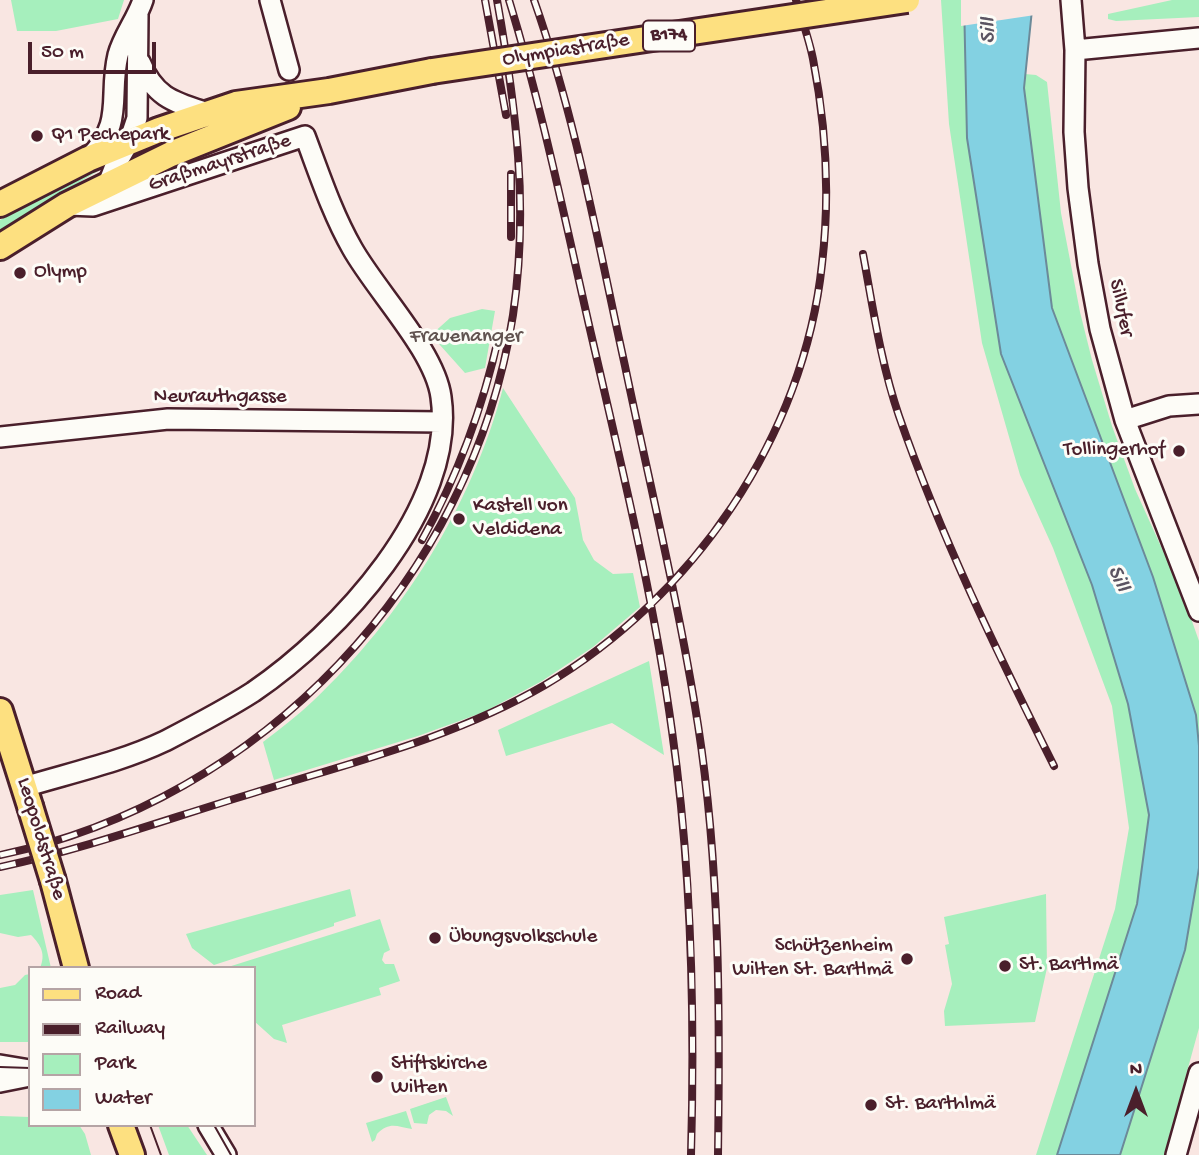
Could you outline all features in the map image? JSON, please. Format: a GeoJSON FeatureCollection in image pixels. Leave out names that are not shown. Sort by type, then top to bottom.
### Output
{"type":"FeatureCollection","features":[{"type":"Feature","properties":{"kind":"main road","name":"Olympiastraße"},"geometry":{"type":"LineString","coordinates":[[432,71],[907,0]]}},
{"type":"Feature","properties":{"kind":"main road","name":"Graßmayrstraße"},"geometry":{"type":"LineString","coordinates":[[0,204],[88,159],[236,104],[329,91],[432,71]]}},
{"type":"Feature","properties":{"kind":"main road","name":"Graßmayrstraße"},"geometry":{"type":"LineString","coordinates":[[0,247],[67,205],[108,184],[184,148],[329,91]]}},
{"type":"Feature","properties":{"kind":"main road","name":"Leopoldstraße"},"geometry":{"type":"LineString","coordinates":[[0,711],[67,928],[76,966]]}},
{"type":"Feature","properties":{"kind":"main road"},"geometry":{"type":"LineString","coordinates":[[122,1127],[132,1155]]}},
{"type":"Feature","properties":{"kind":"street"},"geometry":{"type":"LineString","coordinates":[[270,0],[289,70]]}},
{"type":"Feature","properties":{"kind":"street","name":"Sillufer"},"geometry":{"type":"LineString","coordinates":[[1071,0],[1075,50],[1074,132],[1088,264],[1100,329],[1125,420],[1199,611]]}},
{"type":"Feature","properties":{"kind":"street"},"geometry":{"type":"LineString","coordinates":[[108,184],[129,142],[137,118],[141,7]]}},
{"type":"Feature","properties":{"kind":"street"},"geometry":{"type":"LineString","coordinates":[[88,159],[100,147],[110,126],[118,52],[141,7]]}},
{"type":"Feature","properties":{"kind":"street"},"geometry":{"type":"LineString","coordinates":[[1075,50],[1199,38]]}},
{"type":"Feature","properties":{"kind":"street"},"geometry":{"type":"LineString","coordinates":[[138,59],[148,81],[163,96],[208,113]]}},
{"type":"Feature","properties":{"kind":"street","name":"Graßmayrstraße"},"geometry":{"type":"LineString","coordinates":[[67,205],[93,206],[305,136],[331,204],[353,250],[435,374],[441,396],[442,422]]}},
{"type":"Feature","properties":{"kind":"street"},"geometry":{"type":"LineString","coordinates":[[1125,420],[1169,406],[1199,404]]}},
{"type":"Feature","properties":{"kind":"street","name":"Neurauthgasse"},"geometry":{"type":"LineString","coordinates":[[0,437],[168,419],[442,422]]}},
{"type":"Feature","properties":{"kind":"street"},"geometry":{"type":"LineString","coordinates":[[27,796],[163,742],[252,692],[312,645],[369,585],[414,517],[433,478],[440,451],[442,422]]}},
{"type":"Feature","properties":{"kind":"street"},"geometry":{"type":"LineString","coordinates":[[0,1065],[28,1070]]}},
{"type":"Feature","properties":{"kind":"street"},"geometry":{"type":"LineString","coordinates":[[1176,1155],[1199,1073]]}},
{"type":"Feature","properties":{"kind":"street"},"geometry":{"type":"LineString","coordinates":[[0,1082],[28,1076]]}},
{"type":"Feature","properties":{"kind":"street"},"geometry":{"type":"LineString","coordinates":[[209,1127],[226,1155]]}},
{"type":"Feature","properties":{"kind":"green space"},"geometry":{"type":"Polygon","coordinates":[[[11,0],[124,0],[118,19],[56,31],[17,31],[11,0]]]}},
{"type":"Feature","properties":{"kind":"green space"},"geometry":{"type":"Polygon","coordinates":[[[941,0],[964,0],[967,138],[1001,354],[1092,585],[1128,704],[1149,815],[1137,904],[1057,1155],[1036,1155],[1115,909],[1129,828],[1112,706],[1053,548],[1020,475],[982,343],[949,124],[941,0]]]}},
{"type":"Feature","properties":{"kind":"green space"},"geometry":{"type":"Polygon","coordinates":[[[1172,0],[1199,0],[1199,17],[1116,21],[1108,19],[1108,14],[1172,0]]]}},
{"type":"Feature","properties":{"kind":"green space"},"geometry":{"type":"Polygon","coordinates":[[[1025,74],[1036,75],[1047,82],[1061,213],[1080,312],[1112,426],[1135,489],[1182,593],[1199,641],[1199,746],[1196,715],[1153,577],[1052,308],[1024,88],[1025,74]]]}},
{"type":"Feature","properties":{"kind":"green space"},"geometry":{"type":"Polygon","coordinates":[[[97,169],[98,171],[0,230],[0,220],[97,169]]]}},
{"type":"Feature","properties":{"kind":"green space","name":"Frauenanger"},"geometry":{"type":"Polygon","coordinates":[[[482,309],[495,311],[485,368],[465,373],[431,335],[450,318],[482,309]]]}},
{"type":"Feature","properties":{"kind":"green space"},"geometry":{"type":"Polygon","coordinates":[[[503,388],[575,498],[583,540],[594,560],[613,574],[633,573],[640,607],[593,647],[542,681],[484,712],[418,736],[274,780],[263,742],[307,707],[345,669],[404,597],[429,558],[473,475],[503,388]]]}},
{"type":"Feature","properties":{"kind":"green space"},"geometry":{"type":"Polygon","coordinates":[[[649,661],[664,755],[612,723],[506,756],[498,730],[649,661]]]}},
{"type":"Feature","properties":{"kind":"green space"},"geometry":{"type":"Polygon","coordinates":[[[1199,868],[1199,1028],[1164,1155],[1120,1155],[1185,950],[1199,868]]]}},
{"type":"Feature","properties":{"kind":"green space"},"geometry":{"type":"Polygon","coordinates":[[[350,889],[356,916],[334,923],[334,926],[214,965],[192,948],[186,934],[350,889]]]}},
{"type":"Feature","properties":{"kind":"green space"},"geometry":{"type":"Polygon","coordinates":[[[33,890],[51,966],[41,966],[42,950],[31,935],[18,937],[0,933],[0,895],[33,890]]]}},
{"type":"Feature","properties":{"kind":"green space"},"geometry":{"type":"Polygon","coordinates":[[[1046,894],[1047,968],[1035,1022],[945,1026],[944,1011],[952,984],[945,945],[949,944],[944,917],[1046,894]]]}},
{"type":"Feature","properties":{"kind":"green space"},"geometry":{"type":"Polygon","coordinates":[[[380,919],[390,950],[384,953],[382,960],[385,964],[394,964],[400,981],[379,988],[381,995],[282,1025],[287,1043],[274,1039],[256,1023],[256,966],[231,966],[380,919]]]}},
{"type":"Feature","properties":{"kind":"green space"},"geometry":{"type":"Polygon","coordinates":[[[28,974],[28,1042],[0,1042],[0,988],[15,985],[28,974]]]}},
{"type":"Feature","properties":{"kind":"green space"},"geometry":{"type":"Polygon","coordinates":[[[446,1097],[453,1116],[446,1111],[436,1110],[429,1115],[427,1124],[414,1123],[410,1109],[446,1097]]]}},
{"type":"Feature","properties":{"kind":"green space"},"geometry":{"type":"Polygon","coordinates":[[[406,1111],[412,1129],[386,1127],[372,1142],[366,1123],[406,1111]]]}},
{"type":"Feature","properties":{"kind":"green space"},"geometry":{"type":"Polygon","coordinates":[[[0,1116],[28,1117],[28,1127],[80,1127],[91,1155],[0,1155],[0,1116]]]}},
{"type":"Feature","properties":{"kind":"green space"},"geometry":{"type":"Polygon","coordinates":[[[159,1127],[188,1127],[207,1155],[169,1155],[159,1127]]]}},
{"type":"Feature","properties":{"kind":"water","name":"Sill"},"geometry":{"type":"Polygon","coordinates":[[[964,0],[1033,0],[1024,88],[1052,308],[1153,577],[1196,715],[1199,746],[1199,868],[1185,950],[1120,1155],[1057,1155],[1137,904],[1149,815],[1128,704],[1092,585],[1001,354],[967,138],[964,0]]]}},
{"type":"Feature","properties":{"kind":"pier"},"geometry":{"type":"Polygon","coordinates":[[[961,0],[1036,0],[1035,15],[961,26],[961,0]]]}},
{"type":"Feature","properties":{"kind":"tram line"},"geometry":{"type":"LineString","coordinates":[[0,1067],[28,1068]]}},
{"type":"Feature","properties":{"kind":"tram line"},"geometry":{"type":"LineString","coordinates":[[151,1127],[161,1155]]}},
{"type":"Feature","properties":{"kind":"tram line"},"geometry":{"type":"LineString","coordinates":[[215,1127],[231,1155]]}},
{"type":"Feature","properties":{"kind":"railway"},"geometry":{"type":"LineString","coordinates":[[485,0],[506,115]]}},
{"type":"Feature","properties":{"kind":"railway"},"geometry":{"type":"LineString","coordinates":[[0,855],[95,827],[184,785],[266,730],[339,664],[401,588],[452,503],[490,412],[513,315],[518,275],[518,157],[510,79],[497,0]]}},
{"type":"Feature","properties":{"kind":"railway"},"geometry":{"type":"LineString","coordinates":[[509,0],[533,84],[563,211],[636,534],[665,682],[679,784],[688,890],[693,1049],[691,1155]]}},
{"type":"Feature","properties":{"kind":"railway"},"geometry":{"type":"LineString","coordinates":[[534,0],[562,90],[585,182],[673,590],[698,725],[715,886],[719,1047],[718,1155]]}},
{"type":"Feature","properties":{"kind":"railway"},"geometry":{"type":"LineString","coordinates":[[0,867],[95,843],[401,748],[475,720],[545,685],[599,649],[648,607],[693,559],[732,506],[765,450],[792,390],[811,328],[822,264],[826,213],[825,161],[813,59],[796,0]]}},
{"type":"Feature","properties":{"kind":"railway"},"geometry":{"type":"LineString","coordinates":[[511,174],[511,237]]}},
{"type":"Feature","properties":{"kind":"railway"},"geometry":{"type":"LineString","coordinates":[[863,254],[887,376],[915,461],[971,594],[1054,766]]}},
{"type":"Feature","properties":{"kind":"railway"},"geometry":{"type":"LineString","coordinates":[[422,540],[447,491],[468,440],[499,335]]}},
{"type":"Feature","properties":{"kind":"place","name":"Q1 Pechepark"},"geometry":{"type":"Point","coordinates":[37,136]}},
{"type":"Feature","properties":{"kind":"place","name":"Olymp"},"geometry":{"type":"Point","coordinates":[20,273]}},
{"type":"Feature","properties":{"kind":"place","name":"Tollingerhof"},"geometry":{"type":"Point","coordinates":[1179,451]}},
{"type":"Feature","properties":{"kind":"place","name":"Kastell von Veldidena"},"geometry":{"type":"Point","coordinates":[459,519]}},
{"type":"Feature","properties":{"kind":"place","name":"Übungsvolkschule"},"geometry":{"type":"Point","coordinates":[435,938]}},
{"type":"Feature","properties":{"kind":"place","name":"Schützenheim Wilten St. Bartlmä"},"geometry":{"type":"Point","coordinates":[907,959]}},
{"type":"Feature","properties":{"kind":"place","name":"St. Bartlmä"},"geometry":{"type":"Point","coordinates":[1005,966]}},
{"type":"Feature","properties":{"kind":"place","name":"Stiftskirche Wilten"},"geometry":{"type":"Point","coordinates":[377,1077]}},
{"type":"Feature","properties":{"kind":"place","name":"St. Barthlmä"},"geometry":{"type":"Point","coordinates":[871,1105]}}]}
